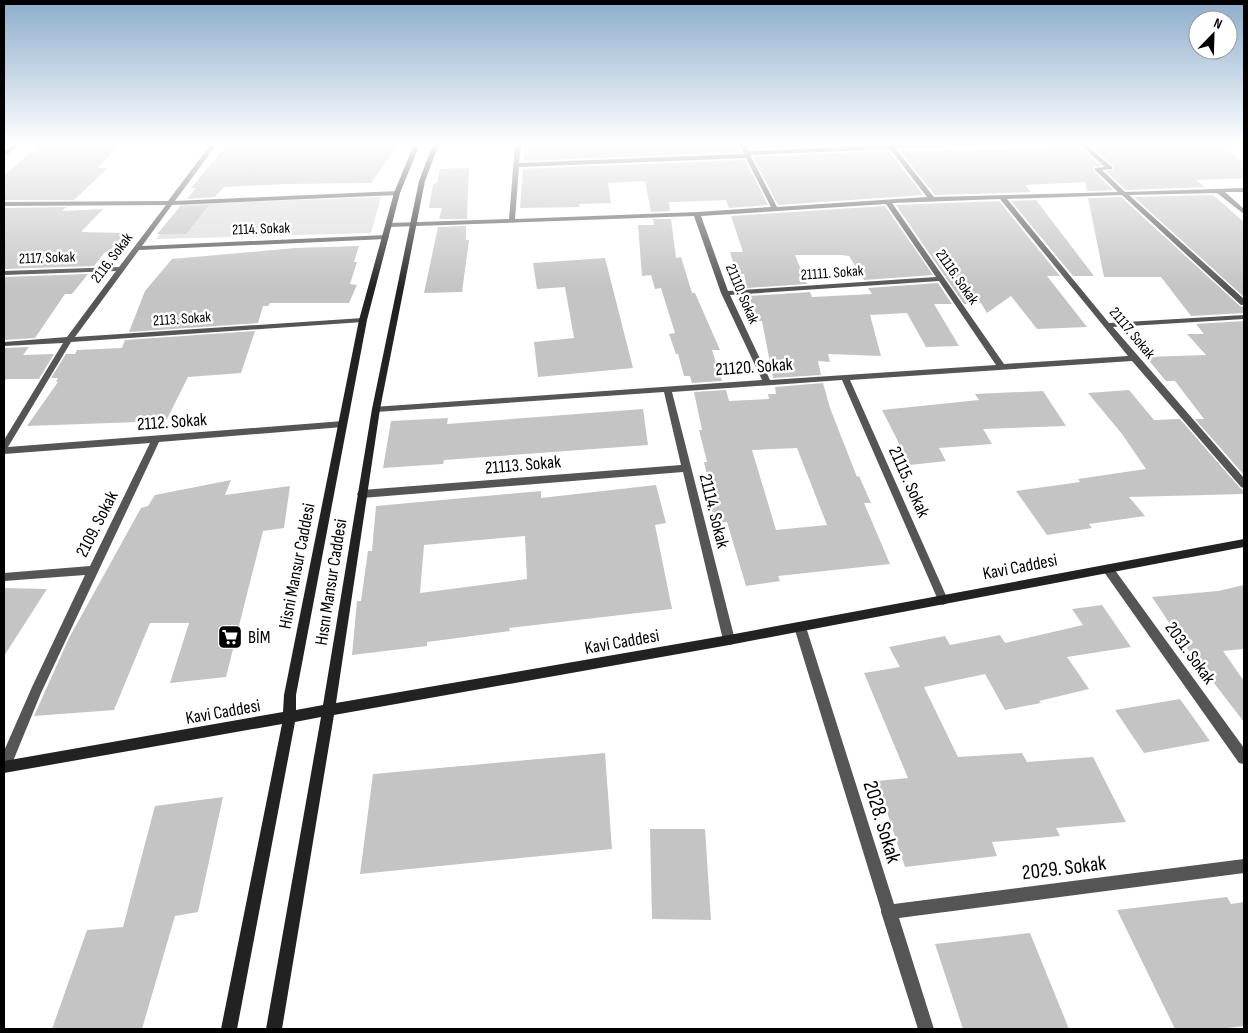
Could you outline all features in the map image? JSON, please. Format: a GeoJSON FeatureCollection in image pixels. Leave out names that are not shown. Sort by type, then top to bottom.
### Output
{"type":"FeatureCollection","features":[{"type":"Feature","properties":{"kind":"main road","name":"Hısnı Mansur Caddesi"},"geometry":{"type":"LineString","coordinates":[[274,1029],[376,409],[420,192]]}},
{"type":"Feature","properties":{"kind":"main road","name":"Hisni Mansur Caddesi"},"geometry":{"type":"LineString","coordinates":[[229,1029],[290,719],[290,695],[363,320],[398,193]]}},
{"type":"Feature","properties":{"kind":"main road","name":"Kavi Caddesi"},"geometry":{"type":"LineString","coordinates":[[4,766],[290,719],[730,640],[1244,543]]}},
{"type":"Feature","properties":{"kind":"street","name":"2116. Sokak"},"geometry":{"type":"LineString","coordinates":[[4,449],[68,341],[179,192]]}},
{"type":"Feature","properties":{"kind":"street"},"geometry":{"type":"LineString","coordinates":[[512,222],[514,192]]}},
{"type":"Feature","properties":{"kind":"street"},"geometry":{"type":"LineString","coordinates":[[766,192],[775,209]]}},
{"type":"Feature","properties":{"kind":"street"},"geometry":{"type":"LineString","coordinates":[[926,192],[932,200]]}},
{"type":"Feature","properties":{"kind":"street"},"geometry":{"type":"LineString","coordinates":[[389,225],[512,222],[697,214],[888,202],[1149,192]]}},
{"type":"Feature","properties":{"kind":"street"},"geometry":{"type":"LineString","coordinates":[[1221,192],[1244,212]]}},
{"type":"Feature","properties":{"kind":"street"},"geometry":{"type":"LineString","coordinates":[[4,204],[171,203],[398,193]]}},
{"type":"Feature","properties":{"kind":"street"},"geometry":{"type":"LineString","coordinates":[[1124,193],[1244,303]]}},
{"type":"Feature","properties":{"kind":"street","name":"21117. Sokak"},"geometry":{"type":"LineString","coordinates":[[1002,197],[1134,358],[1244,484]]}},
{"type":"Feature","properties":{"kind":"street","name":"21116. Sokak"},"geometry":{"type":"LineString","coordinates":[[888,202],[1002,367]]}},
{"type":"Feature","properties":{"kind":"street","name":"21110. Sokak"},"geometry":{"type":"LineString","coordinates":[[697,214],[725,294],[767,383]]}},
{"type":"Feature","properties":{"kind":"street","name":"2114. Sokak"},"geometry":{"type":"LineString","coordinates":[[138,248],[386,237]]}},
{"type":"Feature","properties":{"kind":"street","name":"2117. Sokak"},"geometry":{"type":"LineString","coordinates":[[4,273],[122,269]]}},
{"type":"Feature","properties":{"kind":"street","name":"21111. Sokak"},"geometry":{"type":"LineString","coordinates":[[725,294],[942,279]]}},
{"type":"Feature","properties":{"kind":"street"},"geometry":{"type":"LineString","coordinates":[[1108,325],[1244,317]]}},
{"type":"Feature","properties":{"kind":"street","name":"2113. Sokak"},"geometry":{"type":"LineString","coordinates":[[4,344],[363,320]]}},
{"type":"Feature","properties":{"kind":"street","name":"21120. Sokak"},"geometry":{"type":"LineString","coordinates":[[376,409],[1134,358]]}},
{"type":"Feature","properties":{"kind":"street","name":"21115. Sokak"},"geometry":{"type":"LineString","coordinates":[[845,377],[943,600]]}},
{"type":"Feature","properties":{"kind":"street","name":"21114. Sokak"},"geometry":{"type":"LineString","coordinates":[[667,389],[730,640]]}},
{"type":"Feature","properties":{"kind":"street","name":"2112. Sokak"},"geometry":{"type":"LineString","coordinates":[[4,449],[343,424]]}},
{"type":"Feature","properties":{"kind":"street","name":"2109. Sokak"},"geometry":{"type":"LineString","coordinates":[[4,577],[94,570],[156,439]]}},
{"type":"Feature","properties":{"kind":"street","name":"21113. Sokak"},"geometry":{"type":"LineString","coordinates":[[362,494],[686,468]]}},
{"type":"Feature","properties":{"kind":"street","name":"2031. Sokak"},"geometry":{"type":"LineString","coordinates":[[1108,569],[1244,758]]}},
{"type":"Feature","properties":{"kind":"street"},"geometry":{"type":"LineString","coordinates":[[4,766],[36,691],[94,570]]}},
{"type":"Feature","properties":{"kind":"street","name":"2028. Sokak"},"geometry":{"type":"LineString","coordinates":[[800,627],[926,1029]]}},
{"type":"Feature","properties":{"kind":"street","name":"2029. Sokak"},"geometry":{"type":"LineString","coordinates":[[888,912],[1244,866]]}},
{"type":"Feature","properties":{"kind":"shaded area"},"geometry":{"type":"Polygon","coordinates":[[[381,197],[371,233],[156,239],[181,204],[381,197]]]}},
{"type":"Feature","properties":{"kind":"building"},"geometry":{"type":"Polygon","coordinates":[[[4,192],[82,192],[74,200],[4,200],[4,192]]]}},
{"type":"Feature","properties":{"kind":"building"},"geometry":{"type":"Polygon","coordinates":[[[193,192],[219,192],[215,197],[187,199],[193,192]]]}},
{"type":"Feature","properties":{"kind":"building"},"geometry":{"type":"Polygon","coordinates":[[[432,192],[468,192],[467,219],[439,219],[442,208],[429,208],[432,192]]]}},
{"type":"Feature","properties":{"kind":"building"},"geometry":{"type":"Polygon","coordinates":[[[521,192],[609,192],[611,203],[579,204],[580,207],[520,208],[521,192]]]}},
{"type":"Feature","properties":{"kind":"building"},"geometry":{"type":"Polygon","coordinates":[[[647,192],[761,192],[768,205],[729,208],[726,200],[669,202],[670,211],[651,212],[647,192]]]}},
{"type":"Feature","properties":{"kind":"building"},"geometry":{"type":"Polygon","coordinates":[[[771,192],[921,192],[923,195],[778,205],[771,192]]]}},
{"type":"Feature","properties":{"kind":"building"},"geometry":{"type":"Polygon","coordinates":[[[933,192],[1024,192],[935,195],[933,192]]]}},
{"type":"Feature","properties":{"kind":"building"},"geometry":{"type":"Polygon","coordinates":[[[1213,195],[1244,222],[1244,297],[1134,197],[1213,195]]]}},
{"type":"Feature","properties":{"kind":"building"},"geometry":{"type":"Polygon","coordinates":[[[1121,197],[1240,306],[1244,307],[1244,313],[1191,316],[1161,277],[1104,277],[1088,198],[1121,197]]]}},
{"type":"Feature","properties":{"kind":"building"},"geometry":{"type":"Polygon","coordinates":[[[1036,200],[1094,276],[1073,276],[1011,201],[1036,200]]]}},
{"type":"Feature","properties":{"kind":"building"},"geometry":{"type":"Polygon","coordinates":[[[999,201],[1060,276],[1047,276],[1087,327],[1037,329],[1011,296],[987,313],[981,303],[964,304],[896,205],[999,201]]]}},
{"type":"Feature","properties":{"kind":"building"},"geometry":{"type":"Polygon","coordinates":[[[209,205],[186,234],[157,234],[180,207],[209,205]]]}},
{"type":"Feature","properties":{"kind":"building"},"geometry":{"type":"Polygon","coordinates":[[[885,206],[933,275],[864,280],[849,256],[841,255],[795,255],[807,284],[747,288],[744,274],[737,274],[730,252],[743,252],[731,216],[885,206]]]}},
{"type":"Feature","properties":{"kind":"building"},"geometry":{"type":"Polygon","coordinates":[[[66,207],[62,211],[103,209],[81,232],[126,233],[108,252],[105,252],[94,266],[4,269],[4,208],[66,207]]]}},
{"type":"Feature","properties":{"kind":"building"},"geometry":{"type":"Polygon","coordinates":[[[653,219],[671,219],[676,258],[681,257],[692,293],[695,293],[720,350],[712,350],[722,381],[692,383],[690,376],[684,376],[678,354],[676,354],[669,334],[675,333],[661,288],[655,289],[651,275],[642,276],[638,225],[654,225],[653,219]]]}},
{"type":"Feature","properties":{"kind":"building"},"geometry":{"type":"Polygon","coordinates":[[[466,226],[466,240],[469,240],[462,292],[424,293],[438,227],[466,226]]]}},
{"type":"Feature","properties":{"kind":"building"},"geometry":{"type":"Polygon","coordinates":[[[359,246],[354,262],[357,262],[350,284],[357,285],[349,303],[270,303],[268,306],[263,306],[258,323],[129,332],[145,291],[172,259],[295,248],[359,246]]]}},
{"type":"Feature","properties":{"kind":"building"},"geometry":{"type":"Polygon","coordinates":[[[605,258],[633,368],[538,377],[534,342],[574,338],[565,287],[537,289],[533,263],[605,258]]]}},
{"type":"Feature","properties":{"kind":"building"},"geometry":{"type":"Polygon","coordinates":[[[88,274],[72,294],[65,294],[35,338],[4,340],[4,277],[88,274]]]}},
{"type":"Feature","properties":{"kind":"building"},"geometry":{"type":"Polygon","coordinates":[[[938,283],[952,304],[934,304],[959,346],[926,347],[907,313],[870,315],[881,356],[828,354],[830,362],[818,361],[821,375],[773,378],[762,321],[754,321],[749,296],[810,292],[812,297],[872,294],[868,288],[938,283]]]}},
{"type":"Feature","properties":{"kind":"building"},"geometry":{"type":"Polygon","coordinates":[[[1244,321],[1244,475],[1195,419],[1204,419],[1175,381],[1166,381],[1146,357],[1206,355],[1187,334],[1204,334],[1196,324],[1244,321]]]}},
{"type":"Feature","properties":{"kind":"building"},"geometry":{"type":"Polygon","coordinates":[[[255,331],[241,373],[188,377],[166,421],[27,426],[58,382],[56,382],[58,378],[51,378],[66,354],[75,354],[77,350],[122,348],[125,340],[255,331]]]}},
{"type":"Feature","properties":{"kind":"building"},"geometry":{"type":"Polygon","coordinates":[[[29,347],[23,355],[54,354],[39,379],[6,379],[4,383],[4,348],[29,347]]]}},
{"type":"Feature","properties":{"kind":"building"},"geometry":{"type":"Polygon","coordinates":[[[823,383],[830,408],[857,477],[859,476],[871,503],[864,503],[890,564],[778,576],[780,581],[746,586],[727,522],[715,523],[707,489],[710,489],[704,462],[707,462],[699,430],[702,430],[694,392],[726,390],[729,401],[769,399],[768,394],[776,394],[775,387],[823,383]],[[797,448],[752,450],[776,530],[827,525],[797,448]]]}},
{"type":"Feature","properties":{"kind":"building"},"geometry":{"type":"Polygon","coordinates":[[[1129,390],[1154,420],[1180,419],[1240,488],[1244,490],[1244,494],[1129,497],[1145,516],[1089,524],[1092,528],[1047,535],[1016,491],[1080,482],[1078,479],[1146,469],[1122,434],[1088,393],[1129,390]]]}},
{"type":"Feature","properties":{"kind":"building"},"geometry":{"type":"Polygon","coordinates":[[[1043,391],[1066,426],[983,429],[992,444],[939,448],[946,461],[910,465],[882,410],[979,400],[975,394],[1043,391]]]}},
{"type":"Feature","properties":{"kind":"building"},"geometry":{"type":"Polygon","coordinates":[[[643,409],[648,445],[444,460],[443,464],[383,468],[391,421],[448,418],[447,424],[643,409]]]}},
{"type":"Feature","properties":{"kind":"building"},"geometry":{"type":"Polygon","coordinates":[[[231,480],[225,495],[290,486],[284,528],[263,531],[226,677],[170,683],[189,623],[150,623],[114,710],[34,716],[69,638],[141,508],[148,506],[155,495],[231,480]]]}},
{"type":"Feature","properties":{"kind":"building"},"geometry":{"type":"Polygon","coordinates":[[[656,485],[666,523],[655,525],[672,609],[509,628],[510,631],[427,642],[427,646],[352,655],[357,601],[361,601],[368,551],[372,551],[376,506],[541,491],[541,498],[656,485]],[[525,536],[424,545],[420,593],[527,579],[525,536]]]}},
{"type":"Feature","properties":{"kind":"building"},"geometry":{"type":"Polygon","coordinates":[[[1244,585],[1244,649],[1223,651],[1244,681],[1244,722],[1180,639],[1152,597],[1218,591],[1244,585]]]}},
{"type":"Feature","properties":{"kind":"building"},"geometry":{"type":"Polygon","coordinates":[[[4,588],[47,589],[4,656],[4,588]]]}},
{"type":"Feature","properties":{"kind":"building"},"geometry":{"type":"Polygon","coordinates":[[[1102,605],[1131,647],[1067,657],[1089,689],[1039,701],[1041,703],[1005,710],[985,674],[924,687],[958,757],[1022,753],[1027,762],[1093,757],[1126,822],[1056,828],[1060,836],[992,842],[997,856],[905,867],[877,781],[908,778],[864,673],[900,667],[889,647],[945,636],[950,645],[1000,635],[1005,643],[1083,625],[1072,609],[1102,605]]]}},
{"type":"Feature","properties":{"kind":"building"},"geometry":{"type":"Polygon","coordinates":[[[1180,699],[1210,741],[1144,753],[1115,710],[1180,699]]]}},
{"type":"Feature","properties":{"kind":"building"},"geometry":{"type":"Polygon","coordinates":[[[605,753],[612,849],[360,874],[373,774],[605,753]]]}},
{"type":"Feature","properties":{"kind":"building"},"geometry":{"type":"Polygon","coordinates":[[[223,797],[198,912],[175,916],[142,1029],[52,1029],[87,930],[123,927],[155,806],[223,797]]]}},
{"type":"Feature","properties":{"kind":"building"},"geometry":{"type":"Polygon","coordinates":[[[650,829],[705,829],[711,920],[652,919],[650,829]]]}},
{"type":"Feature","properties":{"kind":"building"},"geometry":{"type":"Polygon","coordinates":[[[1227,897],[1231,904],[1244,902],[1244,1026],[1220,1029],[1175,1029],[1117,910],[1227,897]]]}},
{"type":"Feature","properties":{"kind":"building"},"geometry":{"type":"Polygon","coordinates":[[[1030,933],[1069,1029],[963,1029],[935,944],[1030,933]]]}},
{"type":"Feature","properties":{"kind":"place","name":"BİM"},"geometry":{"type":"Point","coordinates":[230,637]}}]}
